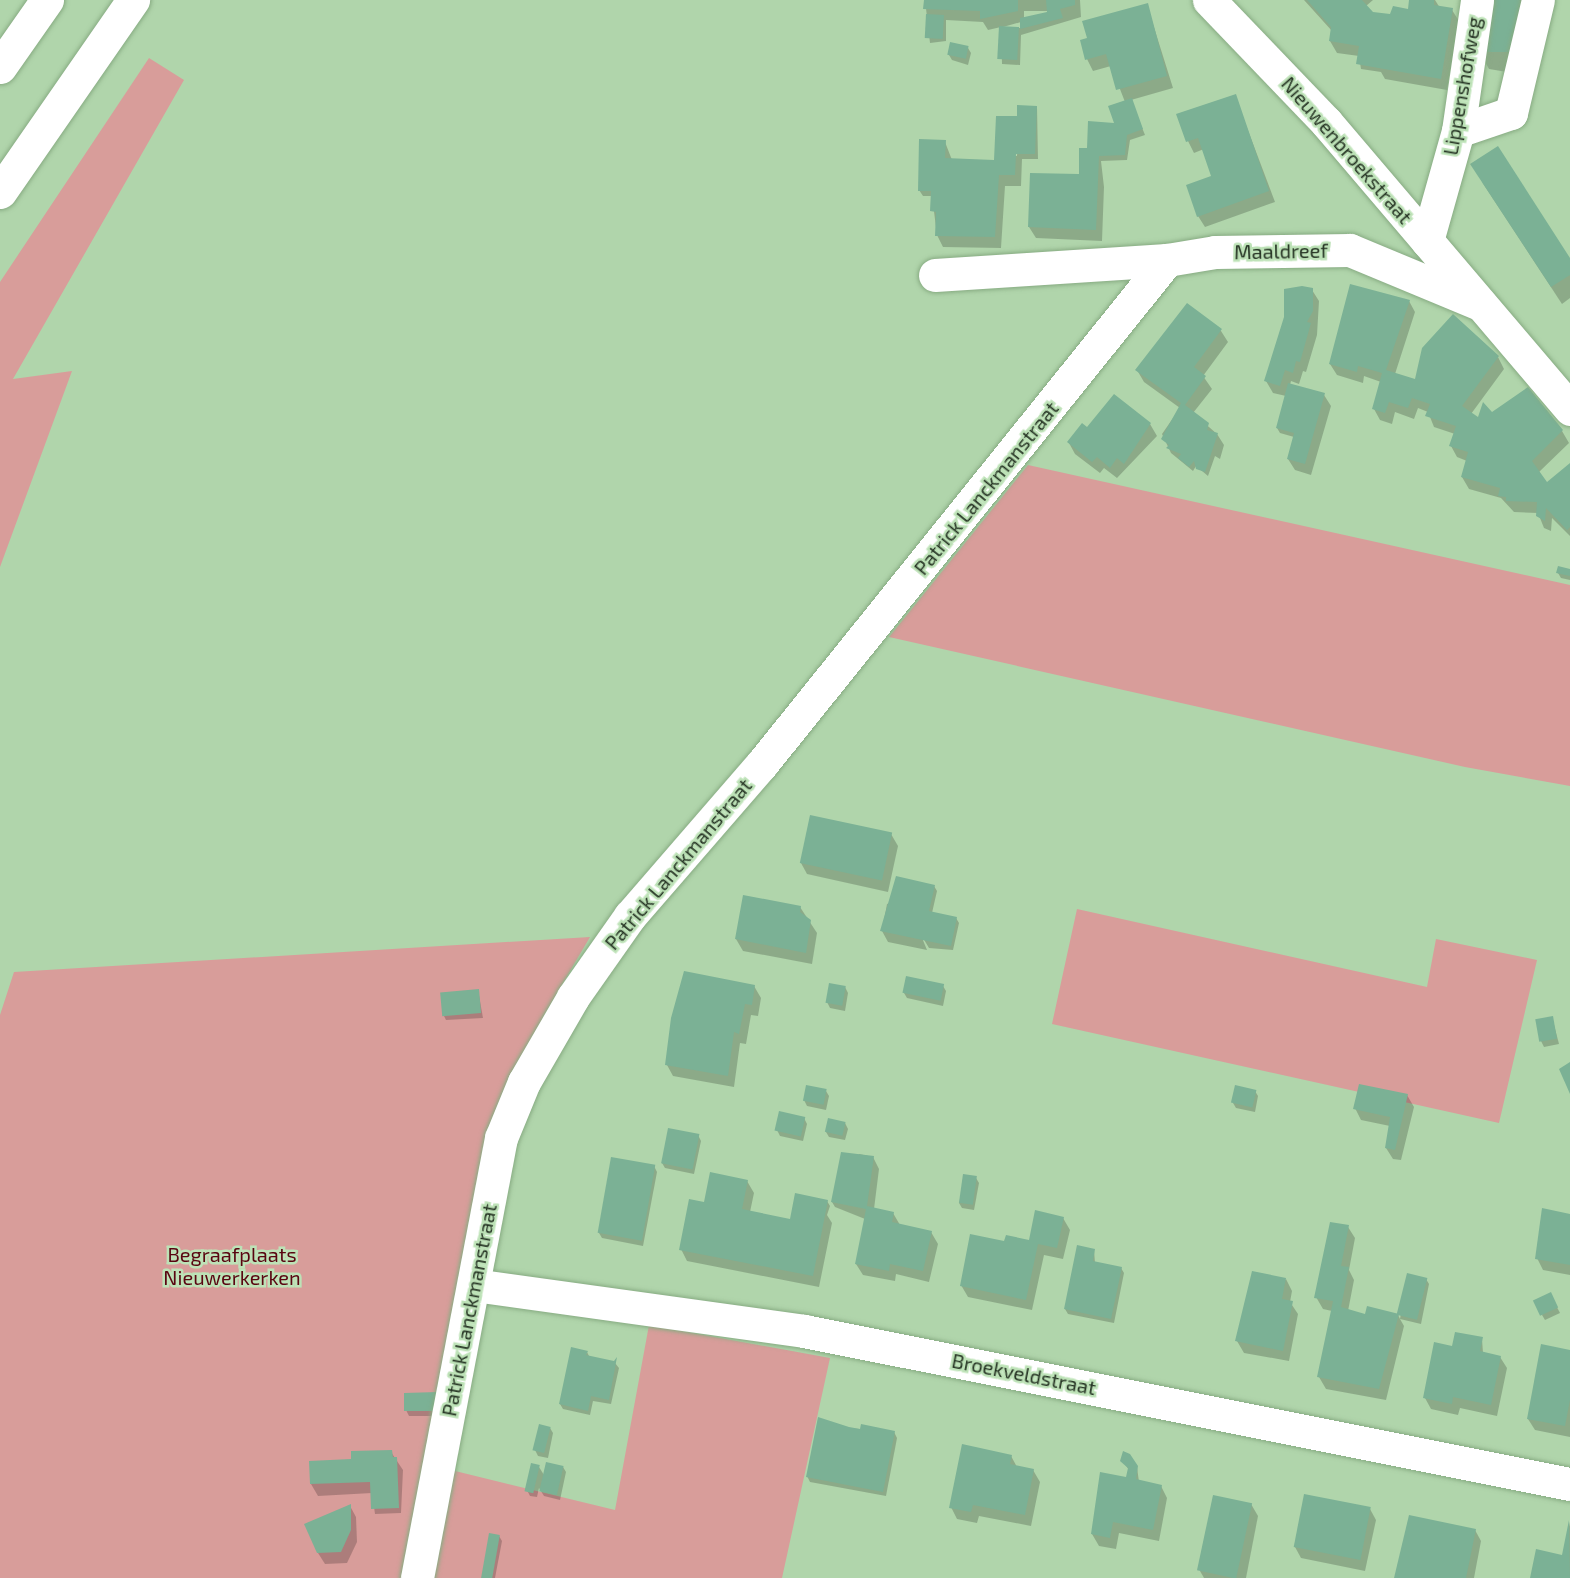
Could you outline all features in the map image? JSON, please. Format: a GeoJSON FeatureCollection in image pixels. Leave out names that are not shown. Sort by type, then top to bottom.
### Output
{"type":"FeatureCollection","features":[{"type":"Feature","properties":{"kind":"main road"},"geometry":{"type":"LineString","coordinates":[[0,68],[47,0]]}},
{"type":"Feature","properties":{"kind":"main road"},"geometry":{"type":"LineString","coordinates":[[0,192],[133,0]]}},
{"type":"Feature","properties":{"kind":"main road","name":"Nieuwenbroekstraat"},"geometry":{"type":"LineString","coordinates":[[1209,0],[1326,122],[1479,304]]}},
{"type":"Feature","properties":{"kind":"main road","name":"Lippenshofweg"},"geometry":{"type":"LineString","coordinates":[[1427,241],[1458,131],[1477,0]]}},
{"type":"Feature","properties":{"kind":"main road"},"geometry":{"type":"LineString","coordinates":[[1458,131],[1511,113],[1538,0]]}},
{"type":"Feature","properties":{"kind":"main road","name":"Maaldreef"},"geometry":{"type":"LineString","coordinates":[[935,275],[1167,260],[1215,252],[1350,250],[1479,304],[1570,409]]}},
{"type":"Feature","properties":{"kind":"main road","name":"Patrick Lanckmanstraat"},"geometry":{"type":"LineString","coordinates":[[417,1578],[501,1138],[524,1082],[573,997],[630,916],[761,765],[1167,260]]}},
{"type":"Feature","properties":{"kind":"main road","name":"Broekveldstraat"},"geometry":{"type":"LineString","coordinates":[[474,1285],[804,1331],[1570,1484]]}},
{"type":"Feature","properties":{"kind":"green space"},"geometry":{"type":"Polygon","coordinates":[[[149,58],[184,80],[13,379],[72,371],[0,567],[0,282],[149,58]]]}},
{"type":"Feature","properties":{"kind":"green space"},"geometry":{"type":"Polygon","coordinates":[[[1028,465],[1570,585],[1570,786],[1465,767],[889,637],[1028,465]]]}},
{"type":"Feature","properties":{"kind":"green space"},"geometry":{"type":"Polygon","coordinates":[[[1077,909],[1427,987],[1436,939],[1537,960],[1499,1123],[1052,1024],[1077,909]]]}},
{"type":"Feature","properties":{"kind":"green space","name":"Begraafplaats Nieuwerkerken"},"geometry":{"type":"Polygon","coordinates":[[[590,937],[543,1017],[408,1578],[0,1578],[0,1015],[14,972],[590,937]]]}},
{"type":"Feature","properties":{"kind":"green space"},"geometry":{"type":"Polygon","coordinates":[[[649,1325],[830,1358],[782,1578],[430,1578],[447,1469],[615,1510],[649,1325]]]}},
{"type":"Feature","properties":{"kind":"building"},"geometry":{"type":"Polygon","coordinates":[[[924,0],[1018,0],[1018,11],[980,19],[980,11],[923,9],[924,0]]]}},
{"type":"Feature","properties":{"kind":"building"},"geometry":{"type":"Polygon","coordinates":[[[1046,0],[1075,0],[1075,5],[1060,9],[1063,18],[1020,29],[1020,18],[1047,12],[1046,0]]]}},
{"type":"Feature","properties":{"kind":"building"},"geometry":{"type":"Polygon","coordinates":[[[1307,0],[1362,0],[1373,12],[1390,14],[1393,6],[1408,9],[1409,0],[1434,0],[1434,5],[1453,8],[1441,79],[1356,64],[1359,46],[1329,41],[1331,27],[1307,0]]]}},
{"type":"Feature","properties":{"kind":"building"},"geometry":{"type":"Polygon","coordinates":[[[1487,0],[1520,0],[1520,52],[1487,52],[1487,0]]]}},
{"type":"Feature","properties":{"kind":"building"},"geometry":{"type":"Polygon","coordinates":[[[1148,3],[1167,76],[1116,90],[1106,54],[1085,60],[1080,40],[1087,38],[1082,21],[1148,3]]]}},
{"type":"Feature","properties":{"kind":"building"},"geometry":{"type":"Polygon","coordinates":[[[926,14],[944,15],[943,39],[925,38],[926,14]]]}},
{"type":"Feature","properties":{"kind":"building"},"geometry":{"type":"Polygon","coordinates":[[[999,26],[1019,27],[1017,60],[997,59],[999,26]]]}},
{"type":"Feature","properties":{"kind":"building"},"geometry":{"type":"Polygon","coordinates":[[[950,42],[969,46],[966,59],[947,55],[950,42]]]}},
{"type":"Feature","properties":{"kind":"building"},"geometry":{"type":"Polygon","coordinates":[[[1236,94],[1269,191],[1197,217],[1186,185],[1211,176],[1198,138],[1186,142],[1176,114],[1236,94]]]}},
{"type":"Feature","properties":{"kind":"building"},"geometry":{"type":"Polygon","coordinates":[[[1132,98],[1143,129],[1127,135],[1125,155],[1099,156],[1096,230],[1028,227],[1030,173],[1079,174],[1079,148],[1087,148],[1088,121],[1114,123],[1108,106],[1132,98]]]}},
{"type":"Feature","properties":{"kind":"building"},"geometry":{"type":"Polygon","coordinates":[[[1017,105],[1037,106],[1035,154],[1016,154],[1015,175],[999,175],[995,237],[935,236],[936,212],[930,211],[931,191],[918,191],[919,139],[946,140],[945,158],[994,160],[996,116],[1017,116],[1017,105]]]}},
{"type":"Feature","properties":{"kind":"building"},"geometry":{"type":"Polygon","coordinates":[[[1498,146],[1570,258],[1570,275],[1551,287],[1470,164],[1498,146]]]}},
{"type":"Feature","properties":{"kind":"building"},"geometry":{"type":"Polygon","coordinates":[[[1350,284],[1410,300],[1386,370],[1415,379],[1422,348],[1453,314],[1499,356],[1462,406],[1478,417],[1483,402],[1492,412],[1528,387],[1563,430],[1532,461],[1547,482],[1570,463],[1570,527],[1567,530],[1546,508],[1545,521],[1536,516],[1537,502],[1506,501],[1506,497],[1498,496],[1500,488],[1461,477],[1468,452],[1449,446],[1456,426],[1425,416],[1430,404],[1412,398],[1408,408],[1389,402],[1385,413],[1372,409],[1382,373],[1358,366],[1357,372],[1329,364],[1350,284]]]}},
{"type":"Feature","properties":{"kind":"building"},"geometry":{"type":"Polygon","coordinates":[[[1302,286],[1313,288],[1313,311],[1307,322],[1311,323],[1300,362],[1296,361],[1293,373],[1285,370],[1280,386],[1264,381],[1284,317],[1284,289],[1302,286]]]}},
{"type":"Feature","properties":{"kind":"building"},"geometry":{"type":"Polygon","coordinates":[[[1187,303],[1222,329],[1194,367],[1206,376],[1185,405],[1209,423],[1207,430],[1218,433],[1205,472],[1196,469],[1194,461],[1189,467],[1178,458],[1181,454],[1166,448],[1169,445],[1161,439],[1181,403],[1135,370],[1187,303]]]}},
{"type":"Feature","properties":{"kind":"building"},"geometry":{"type":"Polygon","coordinates":[[[1288,383],[1325,393],[1305,464],[1287,459],[1294,433],[1276,428],[1288,383]]]}},
{"type":"Feature","properties":{"kind":"building"},"geometry":{"type":"Polygon","coordinates":[[[1114,394],[1151,423],[1124,464],[1117,458],[1110,468],[1097,457],[1092,462],[1067,442],[1082,423],[1087,427],[1114,394]]]}},
{"type":"Feature","properties":{"kind":"building"},"geometry":{"type":"Polygon","coordinates":[[[1558,566],[1570,569],[1570,576],[1556,573],[1558,566]]]}},
{"type":"Feature","properties":{"kind":"building"},"geometry":{"type":"Polygon","coordinates":[[[810,815],[892,832],[882,880],[800,863],[810,815]]]}},
{"type":"Feature","properties":{"kind":"building"},"geometry":{"type":"Polygon","coordinates":[[[896,876],[935,885],[929,911],[957,917],[951,946],[880,931],[896,876]]]}},
{"type":"Feature","properties":{"kind":"building"},"geometry":{"type":"Polygon","coordinates":[[[743,895],[801,906],[800,912],[811,920],[806,953],[735,939],[743,895]]]}},
{"type":"Feature","properties":{"kind":"building"},"geometry":{"type":"Polygon","coordinates":[[[684,971],[755,985],[752,1005],[745,1004],[739,1034],[734,1032],[728,1076],[665,1065],[671,1018],[684,971]]]}},
{"type":"Feature","properties":{"kind":"building"},"geometry":{"type":"Polygon","coordinates":[[[906,976],[944,984],[941,1001],[902,993],[906,976]]]}},
{"type":"Feature","properties":{"kind":"building"},"geometry":{"type":"Polygon","coordinates":[[[829,983],[846,986],[842,1006],[826,1003],[829,983]]]}},
{"type":"Feature","properties":{"kind":"building"},"geometry":{"type":"Polygon","coordinates":[[[479,989],[481,1013],[442,1016],[440,992],[479,989]]]}},
{"type":"Feature","properties":{"kind":"building"},"geometry":{"type":"Polygon","coordinates":[[[1553,1016],[1557,1039],[1539,1042],[1535,1019],[1553,1016]]]}},
{"type":"Feature","properties":{"kind":"building"},"geometry":{"type":"Polygon","coordinates":[[[1570,1062],[1570,1094],[1559,1069],[1570,1062]]]}},
{"type":"Feature","properties":{"kind":"building"},"geometry":{"type":"Polygon","coordinates":[[[1359,1084],[1408,1094],[1395,1150],[1385,1148],[1390,1117],[1353,1109],[1359,1084]]]}},
{"type":"Feature","properties":{"kind":"building"},"geometry":{"type":"Polygon","coordinates":[[[806,1085],[827,1089],[824,1105],[803,1101],[806,1085]]]}},
{"type":"Feature","properties":{"kind":"building"},"geometry":{"type":"Polygon","coordinates":[[[1235,1085],[1256,1090],[1252,1107],[1231,1103],[1235,1085]]]}},
{"type":"Feature","properties":{"kind":"building"},"geometry":{"type":"Polygon","coordinates":[[[779,1111],[805,1117],[801,1137],[775,1130],[779,1111]]]}},
{"type":"Feature","properties":{"kind":"building"},"geometry":{"type":"Polygon","coordinates":[[[828,1118],[846,1122],[842,1136],[825,1132],[828,1118]]]}},
{"type":"Feature","properties":{"kind":"building"},"geometry":{"type":"Polygon","coordinates":[[[668,1128],[699,1134],[693,1169],[661,1163],[668,1128]]]}},
{"type":"Feature","properties":{"kind":"building"},"geometry":{"type":"Polygon","coordinates":[[[841,1152],[874,1156],[867,1206],[894,1212],[892,1222],[932,1231],[923,1271],[890,1264],[889,1271],[855,1264],[866,1209],[831,1202],[841,1152]]]}},
{"type":"Feature","properties":{"kind":"building"},"geometry":{"type":"Polygon","coordinates":[[[611,1157],[655,1165],[642,1241],[598,1233],[611,1157]]]}},
{"type":"Feature","properties":{"kind":"building"},"geometry":{"type":"Polygon","coordinates":[[[710,1172],[748,1180],[742,1209],[790,1219],[795,1193],[828,1200],[813,1276],[679,1250],[689,1199],[704,1202],[710,1172]]]}},
{"type":"Feature","properties":{"kind":"building"},"geometry":{"type":"Polygon","coordinates":[[[963,1174],[977,1176],[973,1205],[959,1203],[963,1174]]]}},
{"type":"Feature","properties":{"kind":"building"},"geometry":{"type":"Polygon","coordinates":[[[1542,1208],[1570,1214],[1570,1265],[1535,1259],[1542,1208]]]}},
{"type":"Feature","properties":{"kind":"building"},"geometry":{"type":"Polygon","coordinates":[[[1035,1210],[1064,1217],[1057,1248],[1038,1244],[1026,1300],[960,1286],[970,1234],[1004,1241],[1006,1235],[1029,1240],[1035,1210]]]}},
{"type":"Feature","properties":{"kind":"building"},"geometry":{"type":"Polygon","coordinates":[[[1330,1222],[1349,1225],[1341,1266],[1349,1267],[1341,1307],[1365,1314],[1367,1306],[1399,1314],[1379,1389],[1317,1377],[1333,1301],[1314,1298],[1330,1222]]]}},
{"type":"Feature","properties":{"kind":"building"},"geometry":{"type":"Polygon","coordinates":[[[1077,1245],[1095,1249],[1093,1261],[1122,1267],[1111,1319],[1064,1309],[1077,1245]]]}},
{"type":"Feature","properties":{"kind":"building"},"geometry":{"type":"Polygon","coordinates":[[[1252,1271],[1286,1278],[1282,1299],[1293,1301],[1283,1351],[1235,1341],[1252,1271]]]}},
{"type":"Feature","properties":{"kind":"building"},"geometry":{"type":"Polygon","coordinates":[[[1407,1273],[1427,1278],[1417,1320],[1397,1315],[1407,1273]]]}},
{"type":"Feature","properties":{"kind":"building"},"geometry":{"type":"Polygon","coordinates":[[[1551,1292],[1558,1307],[1540,1316],[1533,1300],[1551,1292]]]}},
{"type":"Feature","properties":{"kind":"building"},"geometry":{"type":"Polygon","coordinates":[[[1455,1332],[1483,1337],[1480,1351],[1501,1356],[1491,1405],[1453,1397],[1452,1404],[1423,1398],[1434,1342],[1452,1346],[1455,1332]]]}},
{"type":"Feature","properties":{"kind":"building"},"geometry":{"type":"Polygon","coordinates":[[[1541,1344],[1570,1350],[1570,1400],[1565,1426],[1527,1419],[1541,1344]]]}},
{"type":"Feature","properties":{"kind":"building"},"geometry":{"type":"Polygon","coordinates":[[[571,1347],[588,1351],[586,1355],[614,1361],[617,1357],[609,1400],[591,1396],[588,1411],[559,1404],[571,1347]]]}},
{"type":"Feature","properties":{"kind":"building"},"geometry":{"type":"Polygon","coordinates":[[[438,1392],[434,1411],[404,1411],[404,1393],[438,1392]]]}},
{"type":"Feature","properties":{"kind":"building"},"geometry":{"type":"Polygon","coordinates":[[[818,1417],[860,1429],[861,1424],[895,1431],[883,1492],[806,1477],[818,1417]]]}},
{"type":"Feature","properties":{"kind":"building"},"geometry":{"type":"Polygon","coordinates":[[[539,1424],[551,1427],[544,1453],[532,1450],[539,1424]]]}},
{"type":"Feature","properties":{"kind":"building"},"geometry":{"type":"Polygon","coordinates":[[[962,1444],[1012,1455],[1010,1464],[1034,1469],[1025,1515],[973,1505],[971,1512],[949,1508],[962,1444]]]}},
{"type":"Feature","properties":{"kind":"building"},"geometry":{"type":"Polygon","coordinates":[[[392,1450],[393,1457],[397,1457],[399,1508],[371,1509],[370,1482],[310,1484],[309,1461],[351,1459],[351,1451],[392,1450]]]}},
{"type":"Feature","properties":{"kind":"building"},"geometry":{"type":"Polygon","coordinates":[[[1123,1451],[1130,1454],[1138,1466],[1136,1479],[1162,1485],[1153,1530],[1113,1522],[1110,1538],[1091,1534],[1100,1472],[1126,1477],[1128,1468],[1120,1461],[1123,1451]]]}},
{"type":"Feature","properties":{"kind":"building"},"geometry":{"type":"Polygon","coordinates":[[[546,1462],[564,1466],[557,1495],[539,1491],[546,1462]]]}},
{"type":"Feature","properties":{"kind":"building"},"geometry":{"type":"Polygon","coordinates":[[[531,1463],[540,1465],[533,1493],[524,1491],[531,1463]]]}},
{"type":"Feature","properties":{"kind":"building"},"geometry":{"type":"Polygon","coordinates":[[[1304,1494],[1371,1507],[1360,1560],[1294,1547],[1304,1494]]]}},
{"type":"Feature","properties":{"kind":"building"},"geometry":{"type":"Polygon","coordinates":[[[1213,1495],[1252,1503],[1236,1578],[1197,1570],[1213,1495]]]}},
{"type":"Feature","properties":{"kind":"building"},"geometry":{"type":"Polygon","coordinates":[[[351,1504],[351,1530],[341,1552],[317,1553],[304,1524],[351,1504]]]}},
{"type":"Feature","properties":{"kind":"building"},"geometry":{"type":"Polygon","coordinates":[[[1409,1515],[1476,1529],[1466,1578],[1394,1578],[1409,1515]]]}},
{"type":"Feature","properties":{"kind":"building"},"geometry":{"type":"Polygon","coordinates":[[[1569,1520],[1570,1578],[1530,1578],[1536,1549],[1562,1555],[1569,1520]]]}},
{"type":"Feature","properties":{"kind":"building"},"geometry":{"type":"Polygon","coordinates":[[[489,1533],[500,1535],[492,1578],[481,1578],[489,1533]]]}}]}
